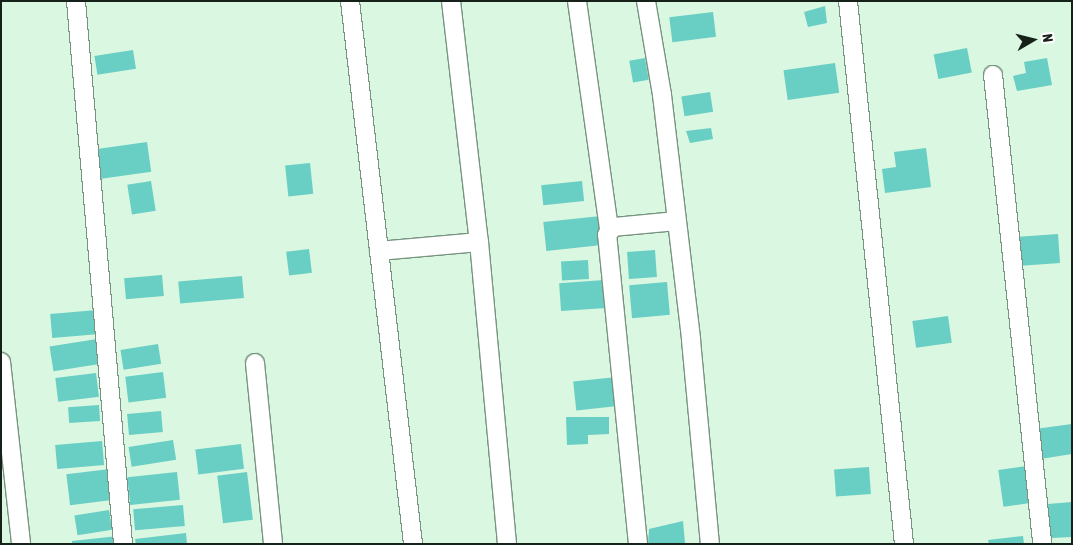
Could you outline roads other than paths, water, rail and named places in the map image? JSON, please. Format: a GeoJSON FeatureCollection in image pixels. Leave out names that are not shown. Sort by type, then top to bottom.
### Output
{"type":"FeatureCollection","features":[{"type":"Feature","properties":{"kind":"street"},"geometry":{"type":"LineString","coordinates":[[76,1],[123,544]]}},
{"type":"Feature","properties":{"kind":"street"},"geometry":{"type":"LineString","coordinates":[[350,1],[413,544]]}},
{"type":"Feature","properties":{"kind":"street"},"geometry":{"type":"LineString","coordinates":[[451,1],[479,242],[508,544]]}},
{"type":"Feature","properties":{"kind":"street"},"geometry":{"type":"LineString","coordinates":[[577,1],[609,229],[607,244],[638,544]]}},
{"type":"Feature","properties":{"kind":"street"},"geometry":{"type":"LineString","coordinates":[[646,1],[662,95],[710,544]]}},
{"type":"Feature","properties":{"kind":"street"},"geometry":{"type":"LineString","coordinates":[[848,1],[904,544]]}},
{"type":"Feature","properties":{"kind":"street"},"geometry":{"type":"LineString","coordinates":[[993,75],[1042,544]]}},
{"type":"Feature","properties":{"kind":"street"},"geometry":{"type":"LineString","coordinates":[[609,229],[676,221]]}},
{"type":"Feature","properties":{"kind":"street"},"geometry":{"type":"LineString","coordinates":[[379,251],[479,242]]}},
{"type":"Feature","properties":{"kind":"street"},"geometry":{"type":"LineString","coordinates":[[1,362],[21,544]]}},
{"type":"Feature","properties":{"kind":"street"},"geometry":{"type":"LineString","coordinates":[[255,363],[273,544]]}}]}
